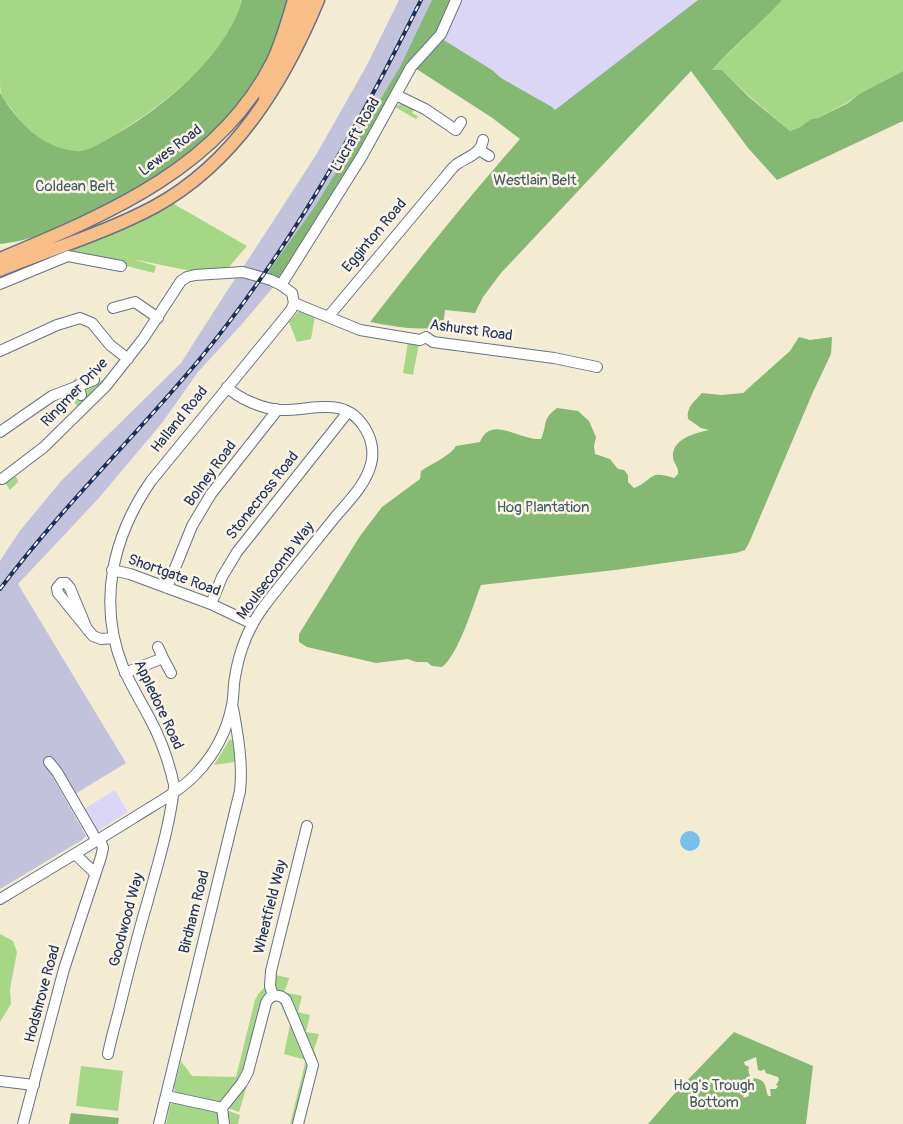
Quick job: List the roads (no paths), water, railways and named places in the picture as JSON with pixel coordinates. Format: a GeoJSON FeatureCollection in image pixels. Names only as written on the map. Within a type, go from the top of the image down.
{"type":"FeatureCollection","features":[{"type":"Feature","properties":{"kind":"highway"},"geometry":{"type":"LineString","coordinates":[[266,98],[271,82],[296,30],[307,0]]}},
{"type":"Feature","properties":{"kind":"main road","name":"Lewes Road"},"geometry":{"type":"LineString","coordinates":[[0,259],[81,224],[136,197],[174,173],[200,153],[232,121],[263,79],[281,42],[294,0]]}},
{"type":"Feature","properties":{"kind":"main road"},"geometry":{"type":"LineString","coordinates":[[0,270],[154,207],[202,174],[243,133],[277,84],[318,0]]}},
{"type":"Feature","properties":{"kind":"street","name":"Lucraft Road"},"geometry":{"type":"LineString","coordinates":[[281,285],[362,156],[411,67],[442,34],[456,0]]}},
{"type":"Feature","properties":{"kind":"street"},"geometry":{"type":"LineString","coordinates":[[396,95],[425,109],[456,130]]}},
{"type":"Feature","properties":{"kind":"street","name":"Egginton Road"},"geometry":{"type":"LineString","coordinates":[[328,316],[448,178],[457,164],[481,145],[489,156]]}},
{"type":"Feature","properties":{"kind":"street"},"geometry":{"type":"LineString","coordinates":[[0,284],[68,256],[106,259],[120,266]]}},
{"type":"Feature","properties":{"kind":"street","name":"Ringmer Drive"},"geometry":{"type":"LineString","coordinates":[[2,479],[44,447],[106,386],[158,318],[181,281],[192,275],[239,272],[271,280],[281,285]]}},
{"type":"Feature","properties":{"kind":"street"},"geometry":{"type":"LineString","coordinates":[[281,285],[292,294],[294,303]]}},
{"type":"Feature","properties":{"kind":"street"},"geometry":{"type":"LineString","coordinates":[[113,308],[135,302],[158,318]]}},
{"type":"Feature","properties":{"kind":"street","name":"Ashurst Road"},"geometry":{"type":"LineString","coordinates":[[294,303],[352,327],[379,334],[420,340],[426,337],[433,342],[554,358],[597,367]]}},
{"type":"Feature","properties":{"kind":"street","name":"Halland Road"},"geometry":{"type":"LineString","coordinates":[[112,570],[123,531],[142,493],[291,310],[294,303]]}},
{"type":"Feature","properties":{"kind":"street"},"geometry":{"type":"LineString","coordinates":[[0,351],[57,325],[75,319],[83,319],[92,323],[110,345],[128,359]]}},
{"type":"Feature","properties":{"kind":"street"},"geometry":{"type":"LineString","coordinates":[[0,432],[47,399],[80,390],[94,380]]}},
{"type":"Feature","properties":{"kind":"street"},"geometry":{"type":"LineString","coordinates":[[227,387],[244,397],[276,409],[296,410],[329,406],[348,412]]}},
{"type":"Feature","properties":{"kind":"street","name":"Bolney Road"},"geometry":{"type":"LineString","coordinates":[[167,588],[188,534],[206,503],[275,413],[276,409]]}},
{"type":"Feature","properties":{"kind":"street","name":"Stonecross Road"},"geometry":{"type":"LineString","coordinates":[[211,604],[222,577],[237,552],[348,412]]}},
{"type":"Feature","properties":{"kind":"street","name":"Moulsecoomb Way"},"geometry":{"type":"LineString","coordinates":[[0,899],[99,840],[172,793],[197,773],[214,752],[226,726],[232,705],[238,660],[252,624],[368,474],[373,457],[370,438],[363,424],[348,412]]}},
{"type":"Feature","properties":{"kind":"street","name":"Shortgate Road"},"geometry":{"type":"LineString","coordinates":[[112,570],[130,574],[211,604],[252,624]]}},
{"type":"Feature","properties":{"kind":"street","name":"Appledore Road"},"geometry":{"type":"LineString","coordinates":[[112,570],[110,607],[114,638],[125,673],[163,744],[175,785],[172,793]]}},
{"type":"Feature","properties":{"kind":"street"},"geometry":{"type":"LineString","coordinates":[[87,629],[91,635],[98,639],[114,638]]}},
{"type":"Feature","properties":{"kind":"street"},"geometry":{"type":"LineString","coordinates":[[158,647],[171,674]]}},
{"type":"Feature","properties":{"kind":"street"},"geometry":{"type":"LineString","coordinates":[[125,673],[163,658]]}},
{"type":"Feature","properties":{"kind":"street","name":"Birdham Road"},"geometry":{"type":"LineString","coordinates":[[159,1124],[240,791],[240,750],[232,705]]}},
{"type":"Feature","properties":{"kind":"street"},"geometry":{"type":"LineString","coordinates":[[49,762],[99,840]]}},
{"type":"Feature","properties":{"kind":"street","name":"Goodwood Way"},"geometry":{"type":"LineString","coordinates":[[108,1054],[133,952],[166,836],[173,800],[172,793]]}},
{"type":"Feature","properties":{"kind":"street","name":"Wheatfield Way"},"geometry":{"type":"LineString","coordinates":[[273,996],[270,986],[271,971],[307,826]]}},
{"type":"Feature","properties":{"kind":"street","name":"Hodshrove Road"},"geometry":{"type":"LineString","coordinates":[[23,1124],[64,969],[103,848],[99,840]]}},
{"type":"Feature","properties":{"kind":"street"},"geometry":{"type":"LineString","coordinates":[[75,854],[95,873]]}},
{"type":"Feature","properties":{"kind":"street"},"geometry":{"type":"LineString","coordinates":[[224,1124],[222,1108],[242,1083],[248,1072],[266,1003],[273,996],[281,996],[286,1000],[312,1065],[298,1124]]}},
{"type":"Feature","properties":{"kind":"street"},"geometry":{"type":"LineString","coordinates":[[0,1081],[34,1085]]}},
{"type":"Feature","properties":{"kind":"street"},"geometry":{"type":"LineString","coordinates":[[167,1096],[222,1108]]}},
{"type":"Feature","properties":{"kind":"water"},"geometry":{"type":"Polygon","coordinates":[[[690,831],[697,834],[700,841],[697,848],[690,851],[683,848],[680,841],[683,834],[690,831]]]}},
{"type":"Feature","properties":{"kind":"railway"},"geometry":{"type":"LineString","coordinates":[[0,589],[48,530],[199,360],[263,276],[347,141],[421,0]]}},
{"type":"Feature","properties":{"kind":"park label","name":"Westlain Belt"},"geometry":{"type":"Point","coordinates":[535,181]}},
{"type":"Feature","properties":{"kind":"park label","name":"Coldean Belt"},"geometry":{"type":"Point","coordinates":[75,187]}},
{"type":"Feature","properties":{"kind":"park label","name":"Hog Plantation"},"geometry":{"type":"Point","coordinates":[543,508]}},
{"type":"Feature","properties":{"kind":"park label","name":"Hog's Trough Bottom"},"geometry":{"type":"Point","coordinates":[714,1094]}}]}
